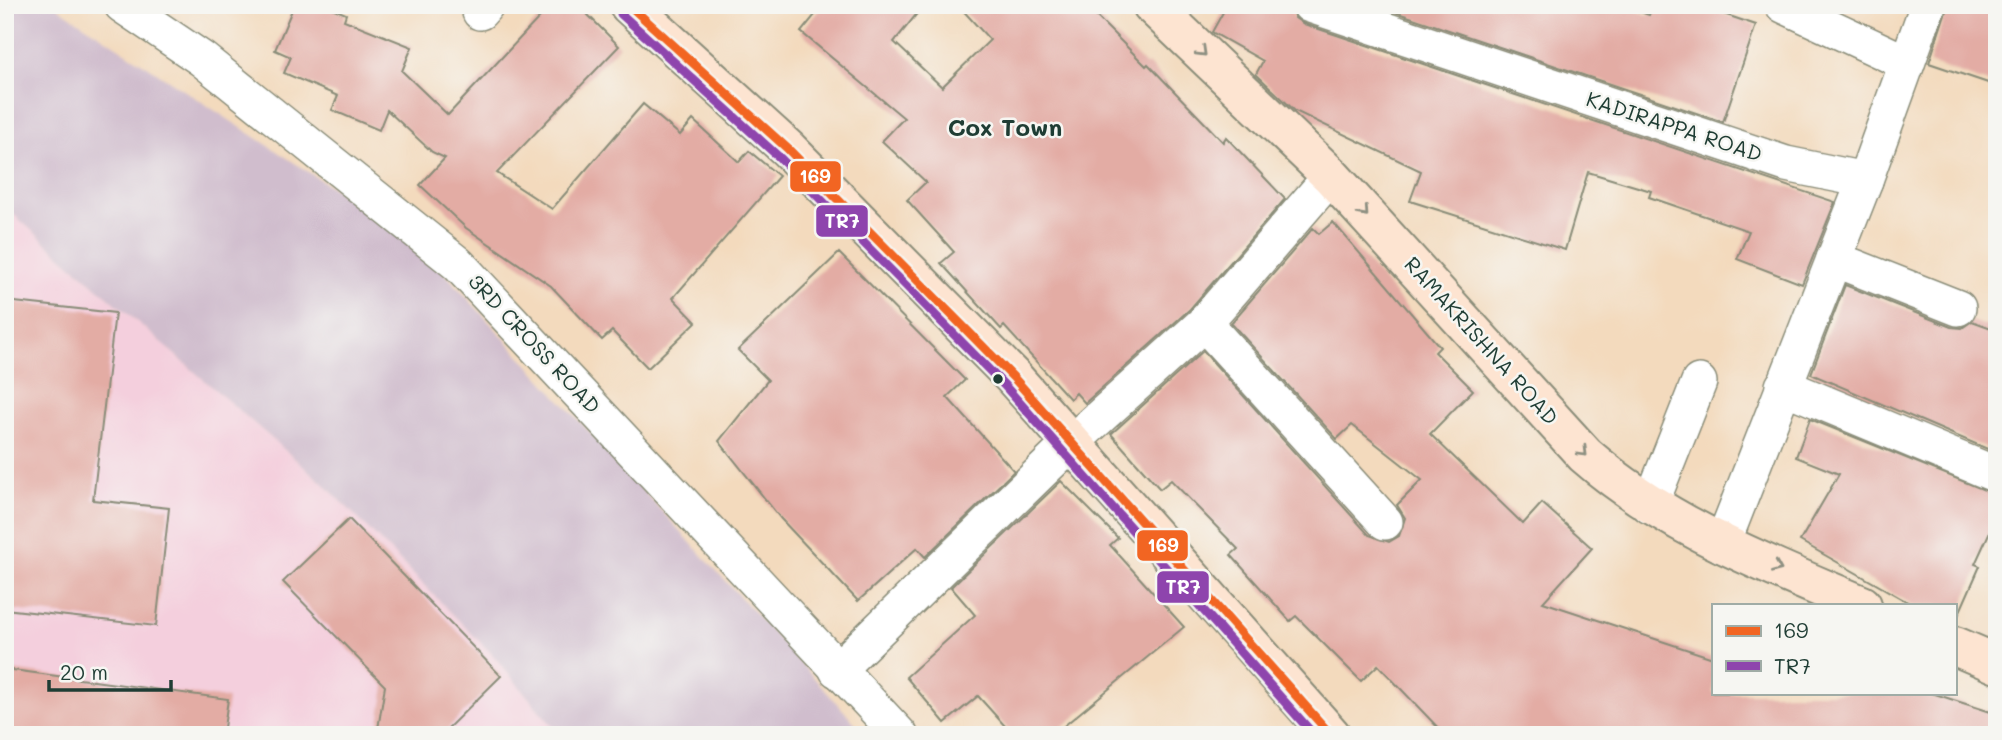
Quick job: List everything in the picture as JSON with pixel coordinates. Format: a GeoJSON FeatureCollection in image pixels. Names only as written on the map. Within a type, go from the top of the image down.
{"type":"FeatureCollection","features":[{"type":"Feature","properties":{"kind":"street","name":"3RD CROSS ROAD"},"geometry":{"type":"LineString","coordinates":[[122,5],[201,60],[458,264],[900,735]]}},
{"type":"Feature","properties":{"kind":"street"},"geometry":{"type":"LineString","coordinates":[[629,5],[788,149],[899,259],[1072,442],[1331,735]]}},
{"type":"Feature","properties":{"kind":"street","name":"RAMAKRISHNA ROAD"},"geometry":{"type":"LineString","coordinates":[[1152,5],[1331,176],[1585,455],[1620,485],[1650,506],[1722,545],[1860,604]]}},
{"type":"Feature","properties":{"kind":"street","name":"KADIRAPPA ROAD"},"geometry":{"type":"LineString","coordinates":[[1310,5],[1786,164],[1865,180]]}},
{"type":"Feature","properties":{"kind":"street"},"geometry":{"type":"LineString","coordinates":[[1783,5],[1908,63]]}},
{"type":"Feature","properties":{"kind":"street"},"geometry":{"type":"LineString","coordinates":[[1722,545],[1865,180],[1928,5]]}},
{"type":"Feature","properties":{"kind":"street"},"geometry":{"type":"LineString","coordinates":[[837,670],[1072,442],[1204,323],[1331,176]]}},
{"type":"Feature","properties":{"kind":"street"},"geometry":{"type":"LineString","coordinates":[[1834,259],[1958,309]]}},
{"type":"Feature","properties":{"kind":"street"},"geometry":{"type":"LineString","coordinates":[[1204,323],[1385,522]]}},
{"type":"Feature","properties":{"kind":"street"},"geometry":{"type":"LineString","coordinates":[[1650,506],[1699,382]]}},
{"type":"Feature","properties":{"kind":"street"},"geometry":{"type":"LineString","coordinates":[[1783,386],[1997,475]]}},
{"type":"Feature","properties":{"kind":"street"},"geometry":{"type":"LineString","coordinates":[[1956,646],[1997,664]]}},
{"type":"Feature","properties":{"kind":"shaded area"},"geometry":{"type":"Polygon","coordinates":[[[5,5],[54,5],[418,244],[866,735],[560,735],[493,655],[324,484],[5,207],[5,5]]]}},
{"type":"Feature","properties":{"kind":"shaded area"},"geometry":{"type":"Polygon","coordinates":[[[5,207],[324,484],[493,655],[560,735],[5,735],[5,207]]]}},
{"type":"Feature","properties":{"kind":"building"},"geometry":{"type":"Polygon","coordinates":[[[294,5],[325,5],[346,14],[344,20],[412,47],[402,71],[448,115],[551,5],[578,5],[619,46],[497,173],[552,209],[643,104],[680,135],[693,120],[739,162],[749,151],[779,176],[673,298],[696,322],[648,368],[612,331],[602,340],[551,286],[466,228],[420,185],[445,158],[432,152],[387,110],[379,130],[332,110],[338,96],[284,73],[291,57],[275,50],[294,5]]]}},
{"type":"Feature","properties":{"kind":"building"},"geometry":{"type":"Polygon","coordinates":[[[823,5],[924,5],[894,42],[942,87],[990,40],[958,5],[1085,5],[1146,66],[1148,64],[1223,142],[1226,137],[1285,199],[1190,309],[1085,403],[1076,393],[1070,399],[1004,326],[1001,329],[941,263],[954,252],[907,200],[926,182],[882,141],[904,118],[801,32],[823,5]]]}},
{"type":"Feature","properties":{"kind":"building"},"geometry":{"type":"Polygon","coordinates":[[[1227,5],[1290,5],[1295,18],[1304,24],[1835,202],[1802,284],[1737,259],[1749,231],[1649,197],[1651,191],[1588,172],[1565,250],[1410,201],[1421,171],[1295,111],[1256,74],[1263,61],[1212,32],[1227,5]]]}},
{"type":"Feature","properties":{"kind":"building"},"geometry":{"type":"Polygon","coordinates":[[[1374,5],[1620,5],[1649,15],[1653,5],[1697,5],[1756,25],[1723,122],[1374,5]]]}},
{"type":"Feature","properties":{"kind":"building"},"geometry":{"type":"Polygon","coordinates":[[[1948,5],[1997,5],[1997,86],[1929,63],[1948,5]]]}},
{"type":"Feature","properties":{"kind":"building"},"geometry":{"type":"Polygon","coordinates":[[[1333,222],[1440,347],[1435,352],[1473,390],[1430,434],[1523,524],[1542,503],[1592,548],[1543,602],[1712,658],[1712,694],[1935,694],[1997,714],[1997,735],[1445,735],[1378,665],[1361,681],[1296,616],[1290,621],[1231,555],[1238,549],[1171,480],[1160,489],[1111,434],[1203,351],[1369,535],[1389,542],[1399,536],[1405,518],[1397,505],[1422,480],[1352,425],[1337,439],[1231,323],[1313,228],[1319,234],[1333,222]]]}},
{"type":"Feature","properties":{"kind":"building"},"geometry":{"type":"Polygon","coordinates":[[[839,253],[965,380],[947,397],[1014,471],[925,557],[917,548],[858,601],[781,519],[719,441],[768,380],[738,350],[839,253]]]}},
{"type":"Feature","properties":{"kind":"building"},"geometry":{"type":"Polygon","coordinates":[[[1845,285],[1951,327],[1962,328],[1972,321],[1997,330],[1997,453],[1811,374],[1845,285]]]}},
{"type":"Feature","properties":{"kind":"building"},"geometry":{"type":"Polygon","coordinates":[[[5,301],[115,313],[93,500],[169,508],[156,626],[5,609],[5,301]]]}},
{"type":"Feature","properties":{"kind":"building"},"geometry":{"type":"Polygon","coordinates":[[[1810,419],[1997,495],[1997,516],[1975,564],[1980,566],[1958,616],[1956,604],[1911,604],[1800,541],[1839,474],[1796,457],[1810,419]]]}},
{"type":"Feature","properties":{"kind":"building"},"geometry":{"type":"Polygon","coordinates":[[[1061,481],[1118,538],[1110,545],[1184,627],[1053,735],[1013,735],[978,696],[945,723],[906,677],[975,615],[951,587],[1061,481]]]}},
{"type":"Feature","properties":{"kind":"building"},"geometry":{"type":"Polygon","coordinates":[[[349,519],[501,676],[441,735],[377,735],[385,686],[283,582],[349,519]]]}},
{"type":"Feature","properties":{"kind":"building"},"geometry":{"type":"Polygon","coordinates":[[[5,669],[228,699],[223,735],[5,735],[5,669]]]}},
{"type":"Feature","properties":{"kind":"transit line","name":"169"},"geometry":{"type":"LineString","coordinates":[[629,5],[788,149],[1013,377],[1331,735]]}},
{"type":"Feature","properties":{"kind":"transit line","name":"TR7"},"geometry":{"type":"LineString","coordinates":[[621,14],[780,158],[1004,385],[1314,735]]}},
{"type":"Feature","properties":{"kind":"district","name":"Cox Town"},"geometry":{"type":"Point","coordinates":[1005,128]}}]}
